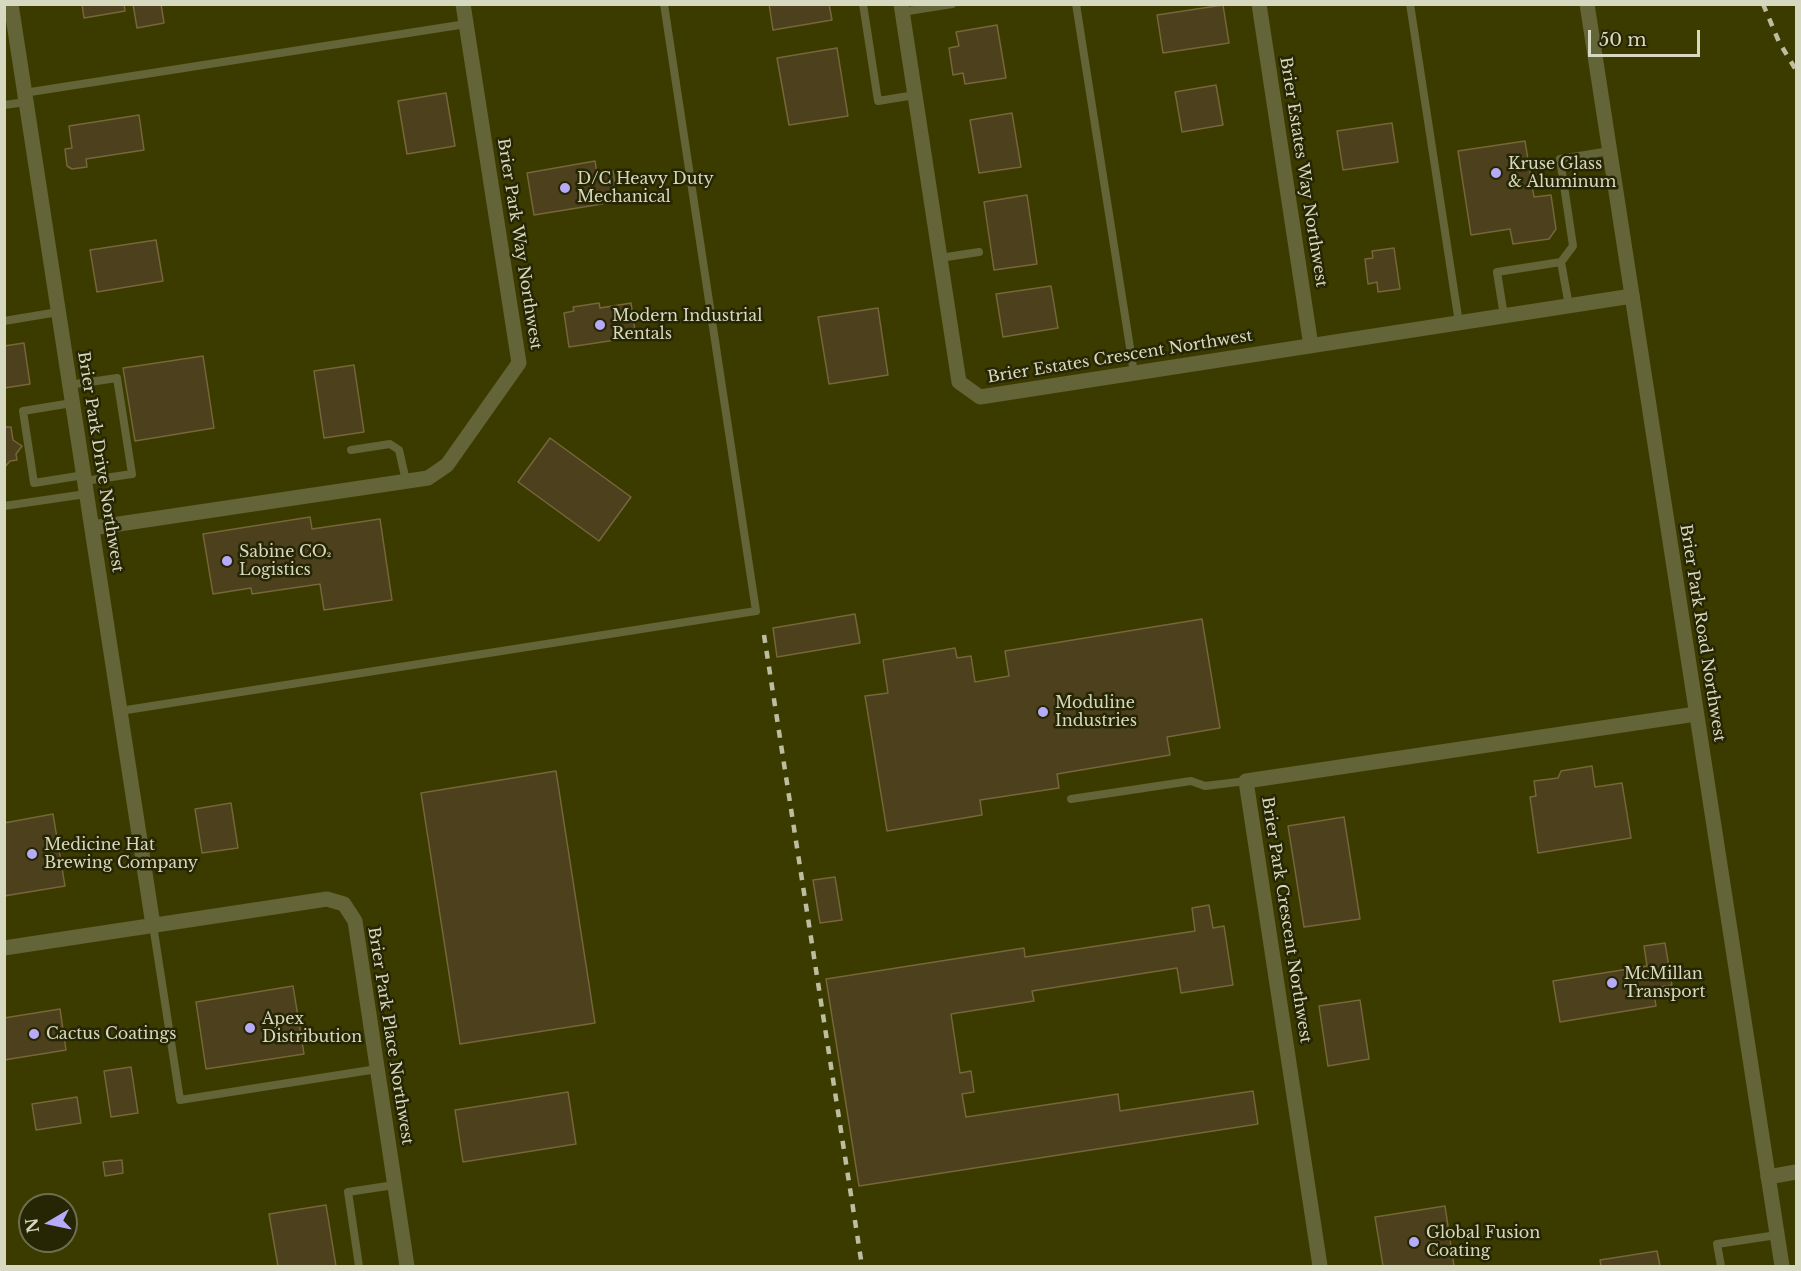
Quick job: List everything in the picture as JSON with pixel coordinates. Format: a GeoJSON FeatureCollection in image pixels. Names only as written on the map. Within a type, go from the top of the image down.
{"type":"FeatureCollection","features":[{"type":"Feature","properties":{"kind":"street","name":"Brier Park Drive Northwest"},"geometry":{"type":"LineString","coordinates":[[11,4],[153,926]]}},
{"type":"Feature","properties":{"kind":"street","name":"Brier Park Way Northwest"},"geometry":{"type":"LineString","coordinates":[[92,528],[428,478],[447,465],[519,363],[463,4]]}},
{"type":"Feature","properties":{"kind":"street","name":"Brier Estates Way Northwest"},"geometry":{"type":"LineString","coordinates":[[1259,4],[1311,346]]}},
{"type":"Feature","properties":{"kind":"street","name":"Brier Park Road Northwest"},"geometry":{"type":"LineString","coordinates":[[1587,4],[1782,1266]]}},
{"type":"Feature","properties":{"kind":"street","name":"Brier Estates Crescent Northwest"},"geometry":{"type":"LineString","coordinates":[[902,8],[959,382],[980,397],[1632,296]]}},
{"type":"Feature","properties":{"kind":"street","name":"Brier Park Crescent Northwest"},"geometry":{"type":"LineString","coordinates":[[1320,1266],[1246,781],[1696,714]]}},
{"type":"Feature","properties":{"kind":"street","name":"Brier Park Place Northwest"},"geometry":{"type":"LineString","coordinates":[[4,948],[327,899],[344,904],[355,921],[407,1266]]}},
{"type":"Feature","properties":{"kind":"street"},"geometry":{"type":"LineString","coordinates":[[1768,1177],[1797,1172]]}},
{"type":"Feature","properties":{"kind":"lane"},"geometry":{"type":"LineString","coordinates":[[120,711],[756,611],[664,4]]}},
{"type":"Feature","properties":{"kind":"lane"},"geometry":{"type":"LineString","coordinates":[[863,4],[878,101],[915,95]]}},
{"type":"Feature","properties":{"kind":"lane"},"geometry":{"type":"LineString","coordinates":[[902,8],[952,4]]}},
{"type":"Feature","properties":{"kind":"lane"},"geometry":{"type":"LineString","coordinates":[[1076,4],[1134,373]]}},
{"type":"Feature","properties":{"kind":"lane"},"geometry":{"type":"LineString","coordinates":[[1410,4],[1458,323]]}},
{"type":"Feature","properties":{"kind":"lane"},"geometry":{"type":"LineString","coordinates":[[4,105],[25,98],[466,24]]}},
{"type":"Feature","properties":{"kind":"lane"},"geometry":{"type":"LineString","coordinates":[[1569,306],[1562,262],[1573,246],[1560,159],[1610,151]]}},
{"type":"Feature","properties":{"kind":"lane"},"geometry":{"type":"LineString","coordinates":[[940,258],[979,252]]}},
{"type":"Feature","properties":{"kind":"lane"},"geometry":{"type":"LineString","coordinates":[[1504,316],[1497,272],[1562,262]]}},
{"type":"Feature","properties":{"kind":"lane"},"geometry":{"type":"LineString","coordinates":[[4,321],[58,312]]}},
{"type":"Feature","properties":{"kind":"lane"},"geometry":{"type":"LineString","coordinates":[[4,506],[132,474],[117,378],[69,385]]}},
{"type":"Feature","properties":{"kind":"lane"},"geometry":{"type":"LineString","coordinates":[[72,403],[23,411],[34,483],[85,484]]}},
{"type":"Feature","properties":{"kind":"lane"},"geometry":{"type":"LineString","coordinates":[[351,450],[390,444],[399,450],[406,481]]}},
{"type":"Feature","properties":{"kind":"lane"},"geometry":{"type":"LineString","coordinates":[[1071,799],[1191,781],[1205,786],[1246,781]]}},
{"type":"Feature","properties":{"kind":"lane"},"geometry":{"type":"LineString","coordinates":[[153,926],[180,1100],[377,1069]]}},
{"type":"Feature","properties":{"kind":"lane"},"geometry":{"type":"LineString","coordinates":[[359,1266],[348,1192],[394,1185]]}},
{"type":"Feature","properties":{"kind":"lane"},"geometry":{"type":"LineString","coordinates":[[1721,1266],[1717,1244],[1777,1235]]}},
{"type":"Feature","properties":{"kind":"shaded area"},"geometry":{"type":"Polygon","coordinates":[[[5,5],[1796,5],[1796,1266],[5,1266],[5,5]]]}},
{"type":"Feature","properties":{"kind":"building"},"geometry":{"type":"Polygon","coordinates":[[[82,4],[124,4],[125,11],[84,18],[82,4]]]}},
{"type":"Feature","properties":{"kind":"building"},"geometry":{"type":"Polygon","coordinates":[[[133,4],[161,4],[164,23],[137,28],[133,4]]]}},
{"type":"Feature","properties":{"kind":"building"},"geometry":{"type":"Polygon","coordinates":[[[769,4],[829,4],[832,20],[773,30],[769,4]]]}},
{"type":"Feature","properties":{"kind":"building"},"geometry":{"type":"Polygon","coordinates":[[[1223,5],[1229,43],[1163,53],[1157,15],[1223,5]]]}},
{"type":"Feature","properties":{"kind":"building"},"geometry":{"type":"Polygon","coordinates":[[[997,25],[1006,78],[965,84],[963,73],[953,75],[949,48],[959,46],[956,32],[997,25]]]}},
{"type":"Feature","properties":{"kind":"building"},"geometry":{"type":"Polygon","coordinates":[[[837,48],[848,116],[789,125],[777,58],[837,48]]]}},
{"type":"Feature","properties":{"kind":"building"},"geometry":{"type":"Polygon","coordinates":[[[1216,85],[1223,125],[1182,132],[1175,92],[1216,85]]]}},
{"type":"Feature","properties":{"kind":"building"},"geometry":{"type":"Polygon","coordinates":[[[446,93],[455,146],[407,154],[398,101],[446,93]]]}},
{"type":"Feature","properties":{"kind":"building"},"geometry":{"type":"Polygon","coordinates":[[[1012,113],[1021,167],[979,173],[970,120],[1012,113]]]}},
{"type":"Feature","properties":{"kind":"building"},"geometry":{"type":"Polygon","coordinates":[[[139,115],[144,150],[86,159],[87,167],[72,169],[67,166],[65,149],[72,148],[69,126],[139,115]]]}},
{"type":"Feature","properties":{"kind":"building"},"geometry":{"type":"Polygon","coordinates":[[[1392,123],[1398,162],[1343,170],[1337,131],[1392,123]]]}},
{"type":"Feature","properties":{"kind":"building","name":"Kruse Glass & Aluminum"},"geometry":{"type":"Polygon","coordinates":[[[1525,141],[1534,197],[1551,195],[1556,229],[1549,239],[1513,244],[1510,229],[1471,235],[1458,151],[1525,141]]]}},
{"type":"Feature","properties":{"kind":"building","name":"D/C Heavy Duty Mechanical"},"geometry":{"type":"Polygon","coordinates":[[[595,161],[597,173],[613,171],[617,199],[602,201],[602,204],[534,215],[527,173],[595,161]]]}},
{"type":"Feature","properties":{"kind":"building"},"geometry":{"type":"Polygon","coordinates":[[[1027,195],[1037,264],[994,270],[984,202],[1027,195]]]}},
{"type":"Feature","properties":{"kind":"building"},"geometry":{"type":"Polygon","coordinates":[[[156,240],[163,281],[97,292],[90,250],[156,240]]]}},
{"type":"Feature","properties":{"kind":"building"},"geometry":{"type":"Polygon","coordinates":[[[1394,248],[1400,289],[1378,292],[1377,282],[1368,284],[1365,259],[1373,258],[1372,251],[1394,248]]]}},
{"type":"Feature","properties":{"kind":"building"},"geometry":{"type":"Polygon","coordinates":[[[1051,286],[1058,328],[1003,337],[996,294],[1051,286]]]}},
{"type":"Feature","properties":{"kind":"building","name":"Modern Industrial Rentals"},"geometry":{"type":"Polygon","coordinates":[[[599,303],[600,308],[631,303],[636,337],[569,347],[564,313],[574,311],[573,307],[599,303]]]}},
{"type":"Feature","properties":{"kind":"building"},"geometry":{"type":"Polygon","coordinates":[[[878,308],[888,375],[829,384],[818,317],[878,308]]]}},
{"type":"Feature","properties":{"kind":"building"},"geometry":{"type":"Polygon","coordinates":[[[24,343],[30,384],[4,388],[4,346],[24,343]]]}},
{"type":"Feature","properties":{"kind":"building"},"geometry":{"type":"Polygon","coordinates":[[[203,356],[214,428],[135,441],[123,368],[203,356]]]}},
{"type":"Feature","properties":{"kind":"building"},"geometry":{"type":"Polygon","coordinates":[[[354,365],[364,432],[324,438],[314,371],[354,365]]]}},
{"type":"Feature","properties":{"kind":"building"},"geometry":{"type":"Polygon","coordinates":[[[4,427],[11,427],[13,440],[22,446],[16,454],[17,460],[10,461],[4,468],[4,427]]]}},
{"type":"Feature","properties":{"kind":"building"},"geometry":{"type":"Polygon","coordinates":[[[550,438],[631,497],[599,541],[518,482],[550,438]]]}},
{"type":"Feature","properties":{"kind":"building"},"geometry":{"type":"Polygon","coordinates":[[[310,517],[312,529],[380,519],[392,600],[324,610],[320,584],[252,594],[251,588],[213,594],[203,534],[310,517]]]}},
{"type":"Feature","properties":{"kind":"building"},"geometry":{"type":"Polygon","coordinates":[[[855,614],[860,643],[777,657],[773,628],[855,614]]]}},
{"type":"Feature","properties":{"kind":"building","name":"Moduline Industries"},"geometry":{"type":"Polygon","coordinates":[[[1202,619],[1220,728],[1167,737],[1170,755],[1057,774],[1059,788],[980,800],[982,815],[887,831],[865,696],[888,693],[883,660],[955,648],[957,658],[971,656],[975,682],[1009,676],[1005,651],[1202,619]]]}},
{"type":"Feature","properties":{"kind":"building"},"geometry":{"type":"Polygon","coordinates":[[[1592,766],[1595,787],[1622,783],[1631,838],[1538,853],[1530,797],[1536,796],[1534,781],[1558,778],[1561,771],[1592,766]]]}},
{"type":"Feature","properties":{"kind":"building"},"geometry":{"type":"Polygon","coordinates":[[[556,771],[595,1023],[460,1044],[421,793],[556,771]]]}},
{"type":"Feature","properties":{"kind":"building"},"geometry":{"type":"Polygon","coordinates":[[[231,803],[238,848],[202,853],[195,809],[231,803]]]}},
{"type":"Feature","properties":{"kind":"building","name":"Medicine Hat Brewing Company"},"geometry":{"type":"Polygon","coordinates":[[[53,814],[65,886],[4,896],[4,823],[53,814]]]}},
{"type":"Feature","properties":{"kind":"building"},"geometry":{"type":"Polygon","coordinates":[[[1344,817],[1360,919],[1304,927],[1288,826],[1344,817]]]}},
{"type":"Feature","properties":{"kind":"building"},"geometry":{"type":"Polygon","coordinates":[[[835,877],[842,920],[820,923],[813,880],[835,877]]]}},
{"type":"Feature","properties":{"kind":"building"},"geometry":{"type":"Polygon","coordinates":[[[1209,905],[1213,928],[1224,926],[1233,985],[1181,993],[1177,968],[1032,991],[1034,1001],[951,1014],[960,1073],[971,1071],[974,1092],[962,1094],[966,1117],[1118,1094],[1120,1111],[1253,1091],[1258,1124],[859,1186],[826,979],[1024,948],[1025,957],[1195,931],[1192,908],[1209,905]]]}},
{"type":"Feature","properties":{"kind":"building","name":"McMillan Transport"},"geometry":{"type":"Polygon","coordinates":[[[1665,943],[1672,985],[1653,988],[1656,1006],[1560,1022],[1553,981],[1647,966],[1644,946],[1665,943]]]}},
{"type":"Feature","properties":{"kind":"building","name":"Apex Distribution"},"geometry":{"type":"Polygon","coordinates":[[[293,986],[304,1054],[206,1069],[196,1002],[293,986]]]}},
{"type":"Feature","properties":{"kind":"building"},"geometry":{"type":"Polygon","coordinates":[[[1360,1000],[1369,1059],[1328,1066],[1319,1006],[1360,1000]]]}},
{"type":"Feature","properties":{"kind":"building","name":"Cactus Coatings"},"geometry":{"type":"Polygon","coordinates":[[[60,1009],[66,1050],[4,1060],[4,1018],[60,1009]]]}},
{"type":"Feature","properties":{"kind":"building"},"geometry":{"type":"Polygon","coordinates":[[[131,1067],[138,1113],[111,1117],[104,1071],[131,1067]]]}},
{"type":"Feature","properties":{"kind":"building"},"geometry":{"type":"Polygon","coordinates":[[[568,1092],[576,1144],[463,1162],[455,1110],[568,1092]]]}},
{"type":"Feature","properties":{"kind":"building"},"geometry":{"type":"Polygon","coordinates":[[[77,1097],[81,1123],[36,1130],[32,1104],[77,1097]]]}},
{"type":"Feature","properties":{"kind":"building"},"geometry":{"type":"Polygon","coordinates":[[[122,1160],[123,1173],[105,1176],[103,1162],[122,1160]]]}},
{"type":"Feature","properties":{"kind":"building"},"geometry":{"type":"Polygon","coordinates":[[[326,1205],[336,1266],[278,1266],[269,1214],[326,1205]]]}},
{"type":"Feature","properties":{"kind":"building","name":"Global Fusion Coating"},"geometry":{"type":"Polygon","coordinates":[[[1445,1206],[1454,1266],[1383,1266],[1375,1217],[1445,1206]]]}},
{"type":"Feature","properties":{"kind":"building"},"geometry":{"type":"Polygon","coordinates":[[[1657,1251],[1660,1266],[1601,1266],[1600,1260],[1657,1251]]]}},
{"type":"Feature","properties":{"kind":"railway"},"geometry":{"type":"LineString","coordinates":[[1763,4],[1779,42],[1796,70]]}},
{"type":"Feature","properties":{"kind":"railway"},"geometry":{"type":"LineString","coordinates":[[764,635],[862,1266]]}},
{"type":"Feature","properties":{"kind":"place","name":"Kruse Glass & Aluminum"},"geometry":{"type":"Point","coordinates":[1496,173]}},
{"type":"Feature","properties":{"kind":"place","name":"D/C Heavy Duty Mechanical"},"geometry":{"type":"Point","coordinates":[565,188]}},
{"type":"Feature","properties":{"kind":"place","name":"Modern Industrial Rentals"},"geometry":{"type":"Point","coordinates":[600,325]}},
{"type":"Feature","properties":{"kind":"place","name":"Sabine CO₂ Logistics"},"geometry":{"type":"Point","coordinates":[227,561]}},
{"type":"Feature","properties":{"kind":"place","name":"Moduline Industries"},"geometry":{"type":"Point","coordinates":[1043,712]}},
{"type":"Feature","properties":{"kind":"place","name":"Medicine Hat Brewing Company"},"geometry":{"type":"Point","coordinates":[32,854]}},
{"type":"Feature","properties":{"kind":"place","name":"McMillan Transport"},"geometry":{"type":"Point","coordinates":[1612,983]}},
{"type":"Feature","properties":{"kind":"place","name":"Apex Distribution"},"geometry":{"type":"Point","coordinates":[250,1028]}},
{"type":"Feature","properties":{"kind":"place","name":"Cactus Coatings"},"geometry":{"type":"Point","coordinates":[34,1034]}},
{"type":"Feature","properties":{"kind":"place","name":"Global Fusion Coating"},"geometry":{"type":"Point","coordinates":[1414,1242]}}]}
